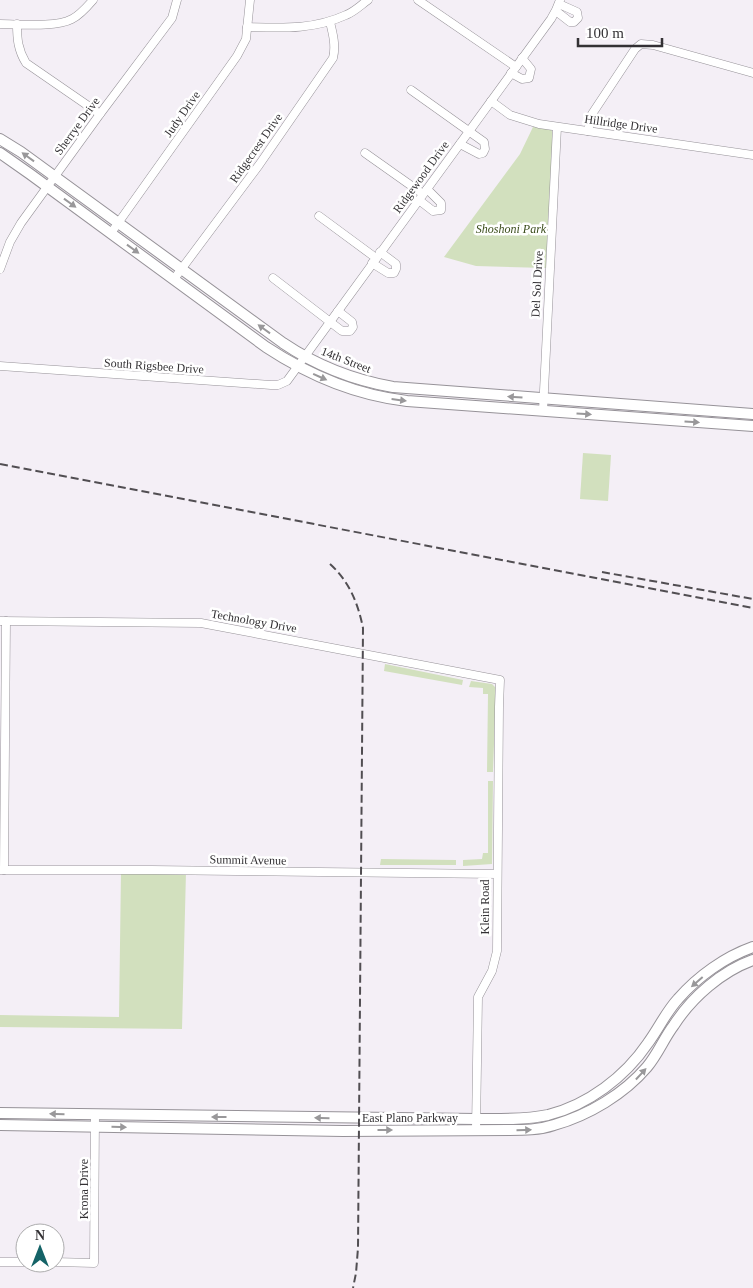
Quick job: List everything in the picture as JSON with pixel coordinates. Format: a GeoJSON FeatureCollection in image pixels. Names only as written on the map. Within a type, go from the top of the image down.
{"type":"FeatureCollection","features":[{"type":"Feature","properties":{"kind":"main road","name":"14th Street"},"geometry":{"type":"LineString","coordinates":[[0,139],[55,176],[283,343],[331,370],[365,381],[393,387],[753,414]]}},
{"type":"Feature","properties":{"kind":"main road","name":"14th Street"},"geometry":{"type":"LineString","coordinates":[[0,153],[48,186],[261,343],[298,366],[331,382],[396,400],[753,426]]}},
{"type":"Feature","properties":{"kind":"main road"},"geometry":{"type":"LineString","coordinates":[[362,392],[365,381]]}},
{"type":"Feature","properties":{"kind":"main road"},"geometry":{"type":"LineString","coordinates":[[459,405],[460,392]]}},
{"type":"Feature","properties":{"kind":"main road"},"geometry":{"type":"LineString","coordinates":[[658,420],[659,407]]}},
{"type":"Feature","properties":{"kind":"main road","name":"East Plano Parkway"},"geometry":{"type":"LineString","coordinates":[[1,1113],[476,1119],[524,1118],[548,1115],[583,1101],[605,1088],[633,1062],[678,998],[715,967],[738,953],[753,948]]}},
{"type":"Feature","properties":{"kind":"main road","name":"East Plano Parkway"},"geometry":{"type":"LineString","coordinates":[[1,1125],[340,1130],[533,1129],[553,1126],[602,1104],[634,1082],[648,1066],[674,1025],[689,1006],[721,976],[753,960]]}},
{"type":"Feature","properties":{"kind":"main road"},"geometry":{"type":"LineString","coordinates":[[715,967],[721,976]]}},
{"type":"Feature","properties":{"kind":"main road"},"geometry":{"type":"LineString","coordinates":[[596,1093],[602,1104]]}},
{"type":"Feature","properties":{"kind":"main road"},"geometry":{"type":"LineString","coordinates":[[1,1113],[1,1125]]}},
{"type":"Feature","properties":{"kind":"main road"},"geometry":{"type":"LineString","coordinates":[[166,1116],[166,1128]]}},
{"type":"Feature","properties":{"kind":"main road"},"geometry":{"type":"LineString","coordinates":[[268,1117],[268,1129]]}},
{"type":"Feature","properties":{"kind":"main road"},"geometry":{"type":"LineString","coordinates":[[340,1118],[340,1130]]}},
{"type":"Feature","properties":{"kind":"street"},"geometry":{"type":"LineString","coordinates":[[0,24],[64,22],[78,14],[93,0]]}},
{"type":"Feature","properties":{"kind":"street","name":"Sherrye Drive"},"geometry":{"type":"LineString","coordinates":[[0,269],[14,233],[172,18],[177,0]]}},
{"type":"Feature","properties":{"kind":"street","name":"Judy Drive"},"geometry":{"type":"LineString","coordinates":[[111,233],[237,56],[246,39],[250,0]]}},
{"type":"Feature","properties":{"kind":"street"},"geometry":{"type":"LineString","coordinates":[[247,27],[296,29],[312,27],[348,14],[368,0]]}},
{"type":"Feature","properties":{"kind":"street"},"geometry":{"type":"LineString","coordinates":[[418,0],[514,70],[522,78],[529,78],[531,70],[522,58]]}},
{"type":"Feature","properties":{"kind":"street","name":"Ridgewood Drive"},"geometry":{"type":"LineString","coordinates":[[298,366],[514,70],[558,5]]}},
{"type":"Feature","properties":{"kind":"street","name":"Ridgecrest Drive"},"geometry":{"type":"LineString","coordinates":[[174,279],[259,165],[333,58],[335,52],[334,39],[330,22]]}},
{"type":"Feature","properties":{"kind":"street"},"geometry":{"type":"LineString","coordinates":[[16,24],[19,52],[26,63],[100,114]]}},
{"type":"Feature","properties":{"kind":"street"},"geometry":{"type":"LineString","coordinates":[[588,131],[592,114],[635,48],[641,44],[653,45],[753,73]]}},
{"type":"Feature","properties":{"kind":"street"},"geometry":{"type":"LineString","coordinates":[[412,90],[484,142],[484,151],[478,154],[460,144]]}},
{"type":"Feature","properties":{"kind":"street","name":"Hillridge Drive"},"geometry":{"type":"LineString","coordinates":[[491,101],[517,118],[557,127],[753,155]]}},
{"type":"Feature","properties":{"kind":"street","name":"Del Sol Drive"},"geometry":{"type":"LineString","coordinates":[[543,411],[557,127]]}},
{"type":"Feature","properties":{"kind":"street"},"geometry":{"type":"LineString","coordinates":[[365,153],[423,194]]}},
{"type":"Feature","properties":{"kind":"street"},"geometry":{"type":"LineString","coordinates":[[319,216],[376,258]]}},
{"type":"Feature","properties":{"kind":"street"},"geometry":{"type":"LineString","coordinates":[[273,278],[345,332],[351,330],[352,322],[338,311]]}},
{"type":"Feature","properties":{"kind":"street","name":"South Rigsbee Drive"},"geometry":{"type":"LineString","coordinates":[[0,366],[278,385],[287,381],[298,366]]}},
{"type":"Feature","properties":{"kind":"street"},"geometry":{"type":"LineString","coordinates":[[2,870],[3,621]]}},
{"type":"Feature","properties":{"kind":"street","name":"Technology Drive"},"geometry":{"type":"LineString","coordinates":[[3,621],[201,623],[500,680]]}},
{"type":"Feature","properties":{"kind":"street","name":"Klein Road"},"geometry":{"type":"LineString","coordinates":[[476,1130],[476,1014],[478,997],[492,971],[496,959],[500,680]]}},
{"type":"Feature","properties":{"kind":"street","name":"Summit Avenue"},"geometry":{"type":"LineString","coordinates":[[2,870],[497,874]]}},
{"type":"Feature","properties":{"kind":"street","name":"Krona Drive"},"geometry":{"type":"LineString","coordinates":[[65,1262],[94,1263],[95,1115]]}},
{"type":"Feature","properties":{"kind":"street"},"geometry":{"type":"LineString","coordinates":[[0,1262],[15,1262]]}},
{"type":"Feature","properties":{"kind":"green space","name":"Shoshoni Park"},"geometry":{"type":"Polygon","coordinates":[[[533,127],[551,129],[553,134],[546,268],[476,266],[444,257],[520,154],[533,127]]]}},
{"type":"Feature","properties":{"kind":"green space"},"geometry":{"type":"Polygon","coordinates":[[[583,453],[611,455],[608,501],[580,499],[583,453]]]}},
{"type":"Feature","properties":{"kind":"green space"},"geometry":{"type":"Polygon","coordinates":[[[385,664],[463,680],[462,685],[384,671],[385,664]]]}},
{"type":"Feature","properties":{"kind":"green space"},"geometry":{"type":"Polygon","coordinates":[[[471,681],[492,684],[496,688],[493,772],[487,772],[488,694],[483,694],[483,688],[469,687],[471,681]]]}},
{"type":"Feature","properties":{"kind":"green space"},"geometry":{"type":"Polygon","coordinates":[[[488,781],[493,781],[492,864],[463,866],[463,860],[482,859],[483,853],[488,853],[488,781]]]}},
{"type":"Feature","properties":{"kind":"green space"},"geometry":{"type":"Polygon","coordinates":[[[381,859],[456,860],[456,865],[380,865],[381,859]]]}},
{"type":"Feature","properties":{"kind":"green space"},"geometry":{"type":"Polygon","coordinates":[[[121,871],[186,872],[182,1029],[0,1027],[0,1015],[119,1017],[121,871]]]}},
{"type":"Feature","properties":{"kind":"railway"},"geometry":{"type":"LineString","coordinates":[[0,464],[753,608]]}},
{"type":"Feature","properties":{"kind":"railway"},"geometry":{"type":"LineString","coordinates":[[330,564],[352,593],[363,628],[358,1248],[353,1288]]}},
{"type":"Feature","properties":{"kind":"railway"},"geometry":{"type":"LineString","coordinates":[[602,572],[753,599]]}}]}
